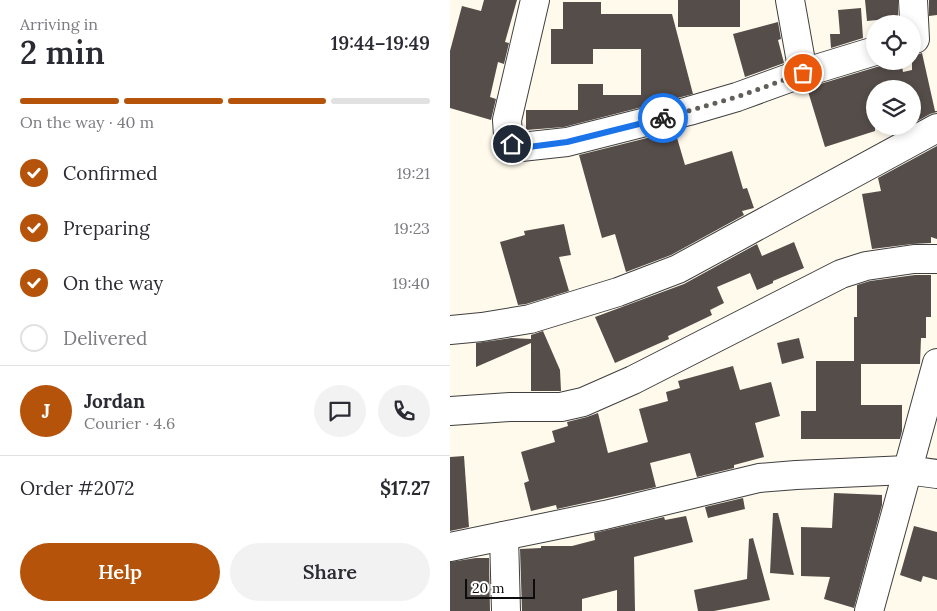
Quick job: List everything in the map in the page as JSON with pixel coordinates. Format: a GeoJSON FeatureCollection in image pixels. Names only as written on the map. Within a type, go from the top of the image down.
{"type":"FeatureCollection","features":[{"type":"Feature","properties":{"kind":"street"},"geometry":{"type":"LineString","coordinates":[[535,0],[508,120],[508,135],[512,144],[521,148],[567,142],[689,111],[866,54]]}},
{"type":"Feature","properties":{"kind":"street"},"geometry":{"type":"LineString","coordinates":[[790,0],[803,73]]}},
{"type":"Feature","properties":{"kind":"street"},"geometry":{"type":"LineString","coordinates":[[913,0],[916,15]]}},
{"type":"Feature","properties":{"kind":"street"},"geometry":{"type":"LineString","coordinates":[[450,330],[530,319],[618,292],[678,269],[937,128]]}},
{"type":"Feature","properties":{"kind":"street"},"geometry":{"type":"LineString","coordinates":[[450,411],[510,407],[561,407],[583,402],[633,380],[841,274],[866,266],[914,259],[937,259]]}},
{"type":"Feature","properties":{"kind":"street"},"geometry":{"type":"LineString","coordinates":[[869,611],[937,363]]}},
{"type":"Feature","properties":{"kind":"street"},"geometry":{"type":"LineString","coordinates":[[450,547],[605,515],[759,478],[907,470],[937,474]]}},
{"type":"Feature","properties":{"kind":"street"},"geometry":{"type":"LineString","coordinates":[[504,536],[506,611]]}},
{"type":"Feature","properties":{"kind":"building"},"geometry":{"type":"Polygon","coordinates":[[[484,0],[517,0],[505,42],[509,43],[504,64],[498,62],[490,97],[496,99],[491,120],[450,108],[450,51],[462,6],[481,11],[484,0]]]}},
{"type":"Feature","properties":{"kind":"building"},"geometry":{"type":"Polygon","coordinates":[[[678,0],[740,0],[740,27],[678,27],[678,0]]]}},
{"type":"Feature","properties":{"kind":"building"},"geometry":{"type":"Polygon","coordinates":[[[865,0],[898,0],[898,15],[866,15],[865,0]]]}},
{"type":"Feature","properties":{"kind":"building"},"geometry":{"type":"Polygon","coordinates":[[[929,0],[937,0],[937,15],[929,16],[929,0]]]}},
{"type":"Feature","properties":{"kind":"building"},"geometry":{"type":"Polygon","coordinates":[[[563,2],[601,2],[601,14],[672,14],[693,94],[564,127],[526,130],[526,110],[578,110],[578,84],[603,84],[603,95],[641,95],[641,49],[593,49],[593,64],[551,64],[551,29],[563,29],[563,2]]]}},
{"type":"Feature","properties":{"kind":"building"},"geometry":{"type":"Polygon","coordinates":[[[861,8],[863,38],[831,48],[830,34],[840,34],[838,10],[861,8]]]}},
{"type":"Feature","properties":{"kind":"building"},"geometry":{"type":"Polygon","coordinates":[[[778,22],[781,39],[778,40],[784,63],[745,77],[733,34],[778,22]]]}},
{"type":"Feature","properties":{"kind":"building"},"geometry":{"type":"Polygon","coordinates":[[[921,53],[935,111],[937,112],[921,119],[921,80],[866,80],[866,134],[825,147],[807,88],[867,70],[903,70],[903,72],[921,70],[921,53]]]}},
{"type":"Feature","properties":{"kind":"building"},"geometry":{"type":"Polygon","coordinates":[[[675,131],[685,165],[732,151],[743,189],[747,188],[754,208],[742,211],[744,215],[671,255],[626,272],[615,234],[602,238],[579,155],[675,131]]]}},
{"type":"Feature","properties":{"kind":"building"},"geometry":{"type":"Polygon","coordinates":[[[937,146],[937,239],[931,237],[931,243],[872,249],[862,194],[881,191],[878,178],[937,146]]]}},
{"type":"Feature","properties":{"kind":"building"},"geometry":{"type":"Polygon","coordinates":[[[564,224],[571,255],[559,257],[569,291],[518,305],[500,242],[525,235],[524,231],[564,224]]]}},
{"type":"Feature","properties":{"kind":"building"},"geometry":{"type":"Polygon","coordinates":[[[794,242],[804,268],[757,290],[750,273],[717,287],[724,303],[710,310],[712,315],[668,336],[669,339],[615,363],[595,317],[684,284],[757,244],[762,256],[794,242]]]}},
{"type":"Feature","properties":{"kind":"building"},"geometry":{"type":"Polygon","coordinates":[[[915,275],[931,275],[931,317],[926,317],[926,338],[921,338],[920,364],[861,364],[861,405],[902,405],[902,431],[900,439],[801,439],[801,411],[816,411],[816,361],[854,361],[854,317],[857,317],[857,285],[870,281],[915,275]]]}},
{"type":"Feature","properties":{"kind":"building"},"geometry":{"type":"Polygon","coordinates":[[[543,331],[560,370],[561,391],[531,391],[531,343],[476,367],[476,343],[511,338],[531,339],[531,335],[543,331]]]}},
{"type":"Feature","properties":{"kind":"building"},"geometry":{"type":"Polygon","coordinates":[[[799,338],[804,358],[782,364],[777,343],[799,338]]]}},
{"type":"Feature","properties":{"kind":"building"},"geometry":{"type":"Polygon","coordinates":[[[733,366],[740,390],[771,382],[780,416],[755,423],[764,457],[734,465],[734,468],[697,477],[690,453],[650,463],[656,487],[557,509],[556,505],[531,511],[524,483],[529,481],[521,452],[555,442],[552,431],[568,426],[567,422],[598,413],[608,453],[648,442],[639,409],[668,401],[666,392],[680,388],[678,381],[733,366]]]}},
{"type":"Feature","properties":{"kind":"building"},"geometry":{"type":"Polygon","coordinates":[[[464,456],[469,527],[450,531],[450,457],[464,456]]]}},
{"type":"Feature","properties":{"kind":"building"},"geometry":{"type":"Polygon","coordinates":[[[834,493],[882,495],[882,505],[854,608],[824,599],[830,577],[801,576],[801,527],[832,528],[834,493]]]}},
{"type":"Feature","properties":{"kind":"building"},"geometry":{"type":"Polygon","coordinates":[[[743,498],[745,509],[708,518],[705,507],[743,498]]]}},
{"type":"Feature","properties":{"kind":"building"},"geometry":{"type":"Polygon","coordinates":[[[773,513],[778,513],[794,575],[770,573],[773,513]]]}},
{"type":"Feature","properties":{"kind":"building"},"geometry":{"type":"Polygon","coordinates":[[[686,516],[693,542],[634,557],[635,611],[617,611],[617,590],[582,599],[582,611],[522,611],[520,549],[541,548],[541,546],[572,546],[595,540],[594,533],[664,517],[665,520],[686,516]]]}},
{"type":"Feature","properties":{"kind":"building"},"geometry":{"type":"Polygon","coordinates":[[[914,526],[937,532],[937,580],[923,576],[921,582],[900,575],[914,526]]]}},
{"type":"Feature","properties":{"kind":"building"},"geometry":{"type":"Polygon","coordinates":[[[753,538],[770,600],[714,611],[698,611],[694,590],[747,579],[749,539],[753,538]]]}},
{"type":"Feature","properties":{"kind":"building"},"geometry":{"type":"Polygon","coordinates":[[[489,558],[490,611],[450,611],[450,562],[489,558]]]}},
{"type":"Feature","properties":{"kind":"way so far"},"geometry":{"type":"LineString","coordinates":[[663,118],[737,97],[803,73]]}},
{"type":"Feature","properties":{"kind":"route"},"geometry":{"type":"LineString","coordinates":[[512,144],[521,148],[567,142],[663,118]]}}]}
